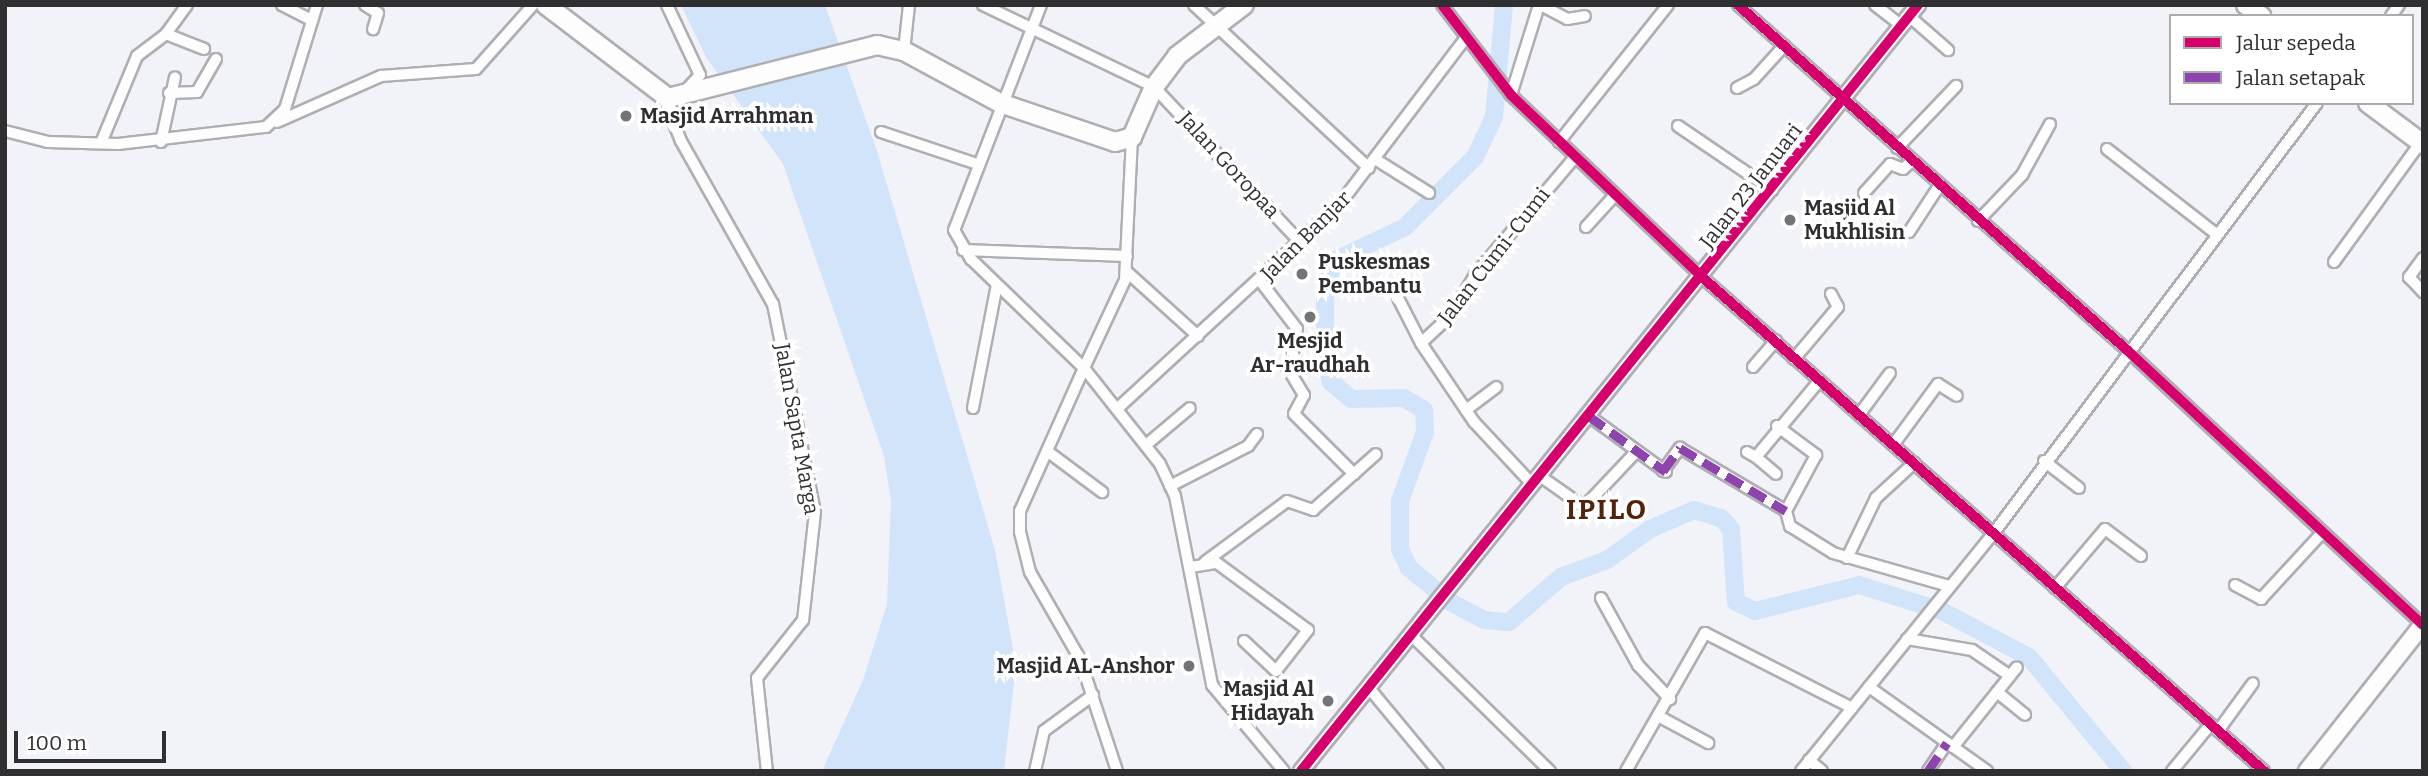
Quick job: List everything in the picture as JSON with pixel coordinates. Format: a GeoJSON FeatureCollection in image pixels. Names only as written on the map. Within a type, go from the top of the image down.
{"type":"FeatureCollection","features":[{"type":"Feature","properties":{"kind":"highway"},"geometry":{"type":"LineString","coordinates":[[546,5],[668,98],[693,95],[852,48],[904,51],[1000,103],[1106,142],[1132,137],[1154,86],[1177,56],[1244,5]]}},
{"type":"Feature","properties":{"kind":"highway"},"geometry":{"type":"LineString","coordinates":[[2372,105],[2400,121]]}},
{"type":"Feature","properties":{"kind":"highway"},"geometry":{"type":"LineString","coordinates":[[2386,105],[2422,139]]}},
{"type":"Feature","properties":{"kind":"main road"},"geometry":{"type":"LineString","coordinates":[[2307,771],[2423,625]]}},
{"type":"Feature","properties":{"kind":"street"},"geometry":{"type":"LineString","coordinates":[[101,143],[137,56],[166,34],[187,5]]}},
{"type":"Feature","properties":{"kind":"street"},"geometry":{"type":"LineString","coordinates":[[282,5],[312,20]]}},
{"type":"Feature","properties":{"kind":"street"},"geometry":{"type":"LineString","coordinates":[[278,122],[317,5]]}},
{"type":"Feature","properties":{"kind":"street"},"geometry":{"type":"LineString","coordinates":[[365,5],[377,9],[373,29]]}},
{"type":"Feature","properties":{"kind":"street"},"geometry":{"type":"LineString","coordinates":[[5,131],[47,142],[161,142],[278,122],[381,76],[476,69],[533,5]]}},
{"type":"Feature","properties":{"kind":"street"},"geometry":{"type":"LineString","coordinates":[[667,5],[700,75],[668,98]]}},
{"type":"Feature","properties":{"kind":"street"},"geometry":{"type":"LineString","coordinates":[[904,51],[908,5]]}},
{"type":"Feature","properties":{"kind":"street"},"geometry":{"type":"LineString","coordinates":[[983,5],[1031,31],[1154,86]]}},
{"type":"Feature","properties":{"kind":"street"},"geometry":{"type":"LineString","coordinates":[[1041,5],[955,222],[963,250],[1084,368],[1146,445],[1170,486],[1191,567],[1212,685],[1284,771]]}},
{"type":"Feature","properties":{"kind":"street"},"geometry":{"type":"LineString","coordinates":[[1194,5],[1372,163],[1429,193]]}},
{"type":"Feature","properties":{"kind":"street"},"geometry":{"type":"LineString","coordinates":[[1442,5],[1479,60],[1509,93],[1703,278],[2264,771]]}},
{"type":"Feature","properties":{"kind":"street"},"geometry":{"type":"LineString","coordinates":[[1509,93],[1540,5],[1567,19],[1585,16]]}},
{"type":"Feature","properties":{"kind":"street"},"geometry":{"type":"LineString","coordinates":[[1559,142],[1668,5]]}},
{"type":"Feature","properties":{"kind":"street"},"geometry":{"type":"LineString","coordinates":[[1738,5],[1978,221],[2127,350],[2423,625]]}},
{"type":"Feature","properties":{"kind":"street"},"geometry":{"type":"LineString","coordinates":[[1875,5],[1910,16],[1948,50]]}},
{"type":"Feature","properties":{"kind":"street","name":"Jalan 23 Januari"},"geometry":{"type":"LineString","coordinates":[[1301,771],[1703,278],[1910,16]]}},
{"type":"Feature","properties":{"kind":"street"},"geometry":{"type":"LineString","coordinates":[[166,34],[204,49]]}},
{"type":"Feature","properties":{"kind":"street","name":"Jalan Banjar"},"geometry":{"type":"LineString","coordinates":[[1118,408],[1302,244],[1372,163],[1465,39]]}},
{"type":"Feature","properties":{"kind":"street"},"geometry":{"type":"LineString","coordinates":[[1737,88],[1784,46]]}},
{"type":"Feature","properties":{"kind":"street"},"geometry":{"type":"LineString","coordinates":[[169,93],[197,92],[216,59]]}},
{"type":"Feature","properties":{"kind":"street"},"geometry":{"type":"LineString","coordinates":[[161,142],[169,93],[175,76]]}},
{"type":"Feature","properties":{"kind":"street","name":"Jalan Goropaa"},"geometry":{"type":"LineString","coordinates":[[1154,86],[1302,244]]}},
{"type":"Feature","properties":{"kind":"street"},"geometry":{"type":"LineString","coordinates":[[1897,148],[1956,86]]}},
{"type":"Feature","properties":{"kind":"street","name":"Jalan Sapta Marga"},"geometry":{"type":"LineString","coordinates":[[668,98],[681,141],[776,311],[814,501],[803,620],[757,678],[767,771]]}},
{"type":"Feature","properties":{"kind":"street"},"geometry":{"type":"LineString","coordinates":[[1801,771],[1940,596],[1993,534],[2044,461],[2239,199],[2316,105]]}},
{"type":"Feature","properties":{"kind":"street"},"geometry":{"type":"LineString","coordinates":[[1978,221],[2022,174],[2050,124]]}},
{"type":"Feature","properties":{"kind":"street"},"geometry":{"type":"LineString","coordinates":[[1678,126],[1772,190]]}},
{"type":"Feature","properties":{"kind":"street"},"geometry":{"type":"LineString","coordinates":[[881,132],[977,164]]}},
{"type":"Feature","properties":{"kind":"street"},"geometry":{"type":"LineString","coordinates":[[1117,771],[1093,695],[1030,572],[1020,532],[1020,511],[1126,271],[1132,137]]}},
{"type":"Feature","properties":{"kind":"street"},"geometry":{"type":"LineString","coordinates":[[2334,262],[2422,139]]}},
{"type":"Feature","properties":{"kind":"street"},"geometry":{"type":"LineString","coordinates":[[2107,149],[2215,233]]}},
{"type":"Feature","properties":{"kind":"street","name":"Jalan Cumi-Cumi"},"geometry":{"type":"LineString","coordinates":[[1575,156],[1475,275],[1445,322],[1421,343],[1466,410],[1536,481],[1584,508],[1637,452]]}},
{"type":"Feature","properties":{"kind":"street"},"geometry":{"type":"LineString","coordinates":[[1864,193],[1890,164],[1903,169],[1912,161]]}},
{"type":"Feature","properties":{"kind":"street"},"geometry":{"type":"LineString","coordinates":[[1909,232],[1933,203],[1919,186]]}},
{"type":"Feature","properties":{"kind":"street"},"geometry":{"type":"LineString","coordinates":[[1929,196],[1939,186]]}},
{"type":"Feature","properties":{"kind":"street"},"geometry":{"type":"LineString","coordinates":[[1586,226],[1615,195]]}},
{"type":"Feature","properties":{"kind":"street"},"geometry":{"type":"LineString","coordinates":[[963,250],[1126,256]]}},
{"type":"Feature","properties":{"kind":"street"},"geometry":{"type":"LineString","coordinates":[[2423,258],[2409,277],[2423,292]]}},
{"type":"Feature","properties":{"kind":"street"},"geometry":{"type":"LineString","coordinates":[[1126,271],[1198,336]]}},
{"type":"Feature","properties":{"kind":"street"},"geometry":{"type":"LineString","coordinates":[[1261,282],[1297,329],[1290,347],[1296,358],[1287,368],[1304,395],[1294,414],[1353,474]]}},
{"type":"Feature","properties":{"kind":"street"},"geometry":{"type":"LineString","coordinates":[[973,408],[997,285]]}},
{"type":"Feature","properties":{"kind":"street"},"geometry":{"type":"LineString","coordinates":[[1794,359],[1838,307],[1830,294]]}},
{"type":"Feature","properties":{"kind":"street"},"geometry":{"type":"LineString","coordinates":[[1398,298],[1421,343]]}},
{"type":"Feature","properties":{"kind":"street"},"geometry":{"type":"LineString","coordinates":[[1753,367],[1776,341]]}},
{"type":"Feature","properties":{"kind":"street"},"geometry":{"type":"LineString","coordinates":[[1860,415],[1890,373]]}},
{"type":"Feature","properties":{"kind":"street"},"geometry":{"type":"LineString","coordinates":[[1776,474],[1752,454],[1819,381]]}},
{"type":"Feature","properties":{"kind":"street"},"geometry":{"type":"LineString","coordinates":[[1893,445],[1938,384],[1957,396]]}},
{"type":"Feature","properties":{"kind":"street"},"geometry":{"type":"LineString","coordinates":[[1466,410],[1496,387]]}},
{"type":"Feature","properties":{"kind":"street"},"geometry":{"type":"LineString","coordinates":[[1146,445],[1190,408]]}},
{"type":"Feature","properties":{"kind":"street"},"geometry":{"type":"LineString","coordinates":[[1589,416],[1664,472],[1681,448],[1786,511],[1794,530],[1847,558],[1949,586]]}},
{"type":"Feature","properties":{"kind":"street"},"geometry":{"type":"LineString","coordinates":[[1777,426],[1817,458],[1786,511]]}},
{"type":"Feature","properties":{"kind":"street"},"geometry":{"type":"LineString","coordinates":[[1170,486],[1248,446],[1256,434]]}},
{"type":"Feature","properties":{"kind":"street"},"geometry":{"type":"LineString","coordinates":[[1047,451],[1102,492]]}},
{"type":"Feature","properties":{"kind":"street"},"geometry":{"type":"LineString","coordinates":[[1191,567],[1205,562],[1287,501],[1312,510],[1376,454]]}},
{"type":"Feature","properties":{"kind":"street"},"geometry":{"type":"LineString","coordinates":[[2044,461],[2079,488]]}},
{"type":"Feature","properties":{"kind":"street"},"geometry":{"type":"LineString","coordinates":[[1847,558],[1876,498],[1914,463]]}},
{"type":"Feature","properties":{"kind":"street"},"geometry":{"type":"LineString","coordinates":[[2055,587],[2105,529],[2141,556]]}},
{"type":"Feature","properties":{"kind":"street"},"geometry":{"type":"LineString","coordinates":[[2235,584],[2261,599],[2322,533]]}},
{"type":"Feature","properties":{"kind":"street"},"geometry":{"type":"LineString","coordinates":[[1205,562],[1220,565],[1308,630],[1276,671],[1244,641]]}},
{"type":"Feature","properties":{"kind":"street"},"geometry":{"type":"LineString","coordinates":[[1601,598],[1639,665],[1670,699]]}},
{"type":"Feature","properties":{"kind":"street"},"geometry":{"type":"LineString","coordinates":[[1626,771],[1708,633],[1852,709]]}},
{"type":"Feature","properties":{"kind":"street"},"geometry":{"type":"LineString","coordinates":[[1412,636],[1536,766],[1550,771]]}},
{"type":"Feature","properties":{"kind":"street"},"geometry":{"type":"LineString","coordinates":[[1907,639],[1972,650],[2014,671],[1928,771]]}},
{"type":"Feature","properties":{"kind":"street"},"geometry":{"type":"LineString","coordinates":[[2172,771],[2253,683]]}},
{"type":"Feature","properties":{"kind":"street"},"geometry":{"type":"LineString","coordinates":[[1869,687],[1987,771]]}},
{"type":"Feature","properties":{"kind":"street"},"geometry":{"type":"LineString","coordinates":[[1369,688],[1438,771]]}},
{"type":"Feature","properties":{"kind":"street"},"geometry":{"type":"LineString","coordinates":[[1997,692],[2025,715]]}},
{"type":"Feature","properties":{"kind":"street"},"geometry":{"type":"LineString","coordinates":[[1035,771],[1044,731],[1093,695]]}},
{"type":"Feature","properties":{"kind":"street"},"geometry":{"type":"LineString","coordinates":[[1660,717],[1708,743]]}},
{"type":"Feature","properties":{"kind":"street"},"geometry":{"type":"LineString","coordinates":[[1809,760],[1822,771]]}},
{"type":"Feature","properties":{"kind":"water"},"geometry":{"type":"Polygon","coordinates":[[[681,5],[825,5],[877,151],[995,550],[1016,665],[1004,771],[822,771],[863,680],[887,604],[891,501],[884,456],[783,164],[706,57],[681,5]]]}},
{"type":"Feature","properties":{"kind":"waterway"},"geometry":{"type":"LineString","coordinates":[[1504,5],[1494,117],[1475,157],[1405,227],[1336,260],[1325,286],[1325,361],[1331,382],[1351,399],[1404,398],[1424,410],[1425,432],[1400,501],[1400,549],[1409,568],[1452,603],[1484,620],[1509,622],[1561,577],[1607,560],[1650,529],[1694,510],[1721,518],[1731,529],[1736,602],[1755,611],[1859,585],[1942,611],[2029,657],[2123,771]]}},
{"type":"Feature","properties":{"kind":"marked path"},"geometry":{"type":"LineString","coordinates":[[1589,416],[1666,472]]}},
{"type":"Feature","properties":{"kind":"marked path"},"geometry":{"type":"LineString","coordinates":[[1663,471],[1680,448],[1786,511]]}},
{"type":"Feature","properties":{"kind":"marked path"},"geometry":{"type":"LineString","coordinates":[[1928,771],[1947,743]]}},
{"type":"Feature","properties":{"kind":"cycle path"},"geometry":{"type":"LineString","coordinates":[[1442,5],[1511,95],[1703,278],[2264,771]]}},
{"type":"Feature","properties":{"kind":"cycle path"},"geometry":{"type":"LineString","coordinates":[[1738,5],[2127,350],[2423,625]]}},
{"type":"Feature","properties":{"kind":"cycle path"},"geometry":{"type":"LineString","coordinates":[[1301,771],[1918,5]]}},
{"type":"Feature","properties":{"kind":"place","name":"Masjid Arrahman"},"geometry":{"type":"Point","coordinates":[626,116]}},
{"type":"Feature","properties":{"kind":"place","name":"Masjid Al Mukhlisin"},"geometry":{"type":"Point","coordinates":[1790,220]}},
{"type":"Feature","properties":{"kind":"place","name":"Puskesmas Pembantu"},"geometry":{"type":"Point","coordinates":[1302,274]}},
{"type":"Feature","properties":{"kind":"place","name":"Mesjid Ar-raudhah"},"geometry":{"type":"Point","coordinates":[1310,317]}},
{"type":"Feature","properties":{"kind":"place","name":"Masjid AL-Anshor"},"geometry":{"type":"Point","coordinates":[1189,666]}},
{"type":"Feature","properties":{"kind":"place","name":"Masjid Al Hidayah"},"geometry":{"type":"Point","coordinates":[1328,701]}},
{"type":"Feature","properties":{"kind":"district","name":"IPILO"},"geometry":{"type":"Point","coordinates":[1607,510]}}]}
